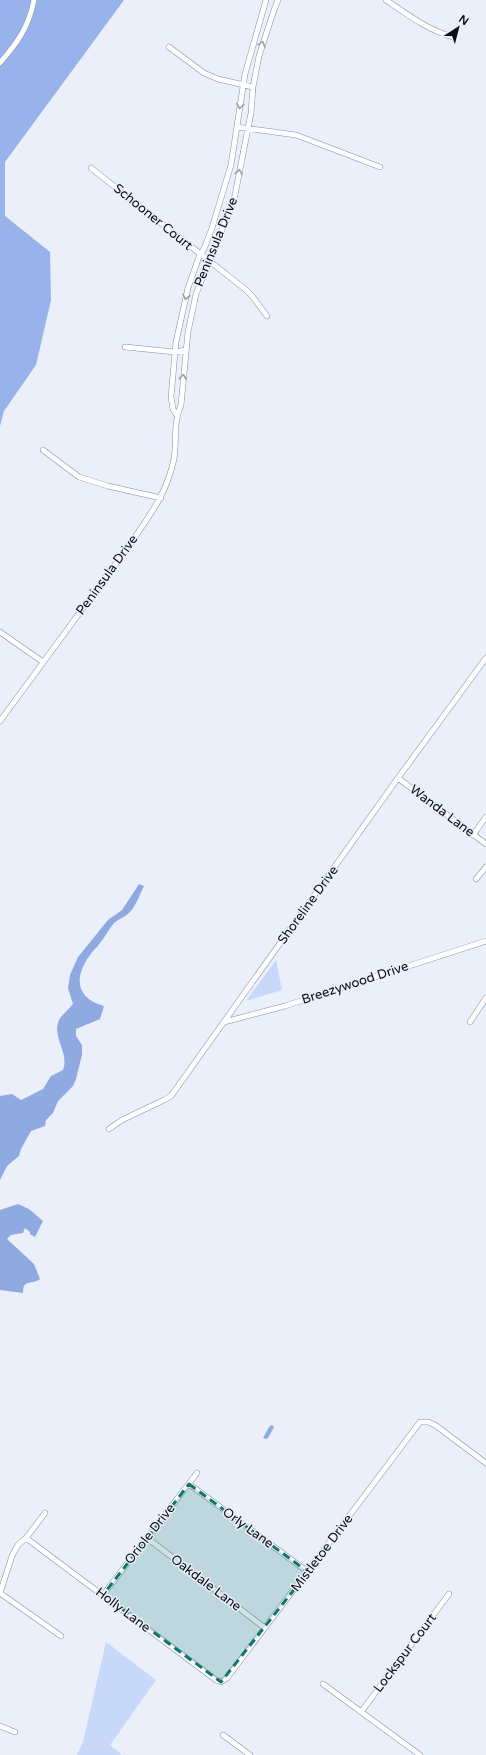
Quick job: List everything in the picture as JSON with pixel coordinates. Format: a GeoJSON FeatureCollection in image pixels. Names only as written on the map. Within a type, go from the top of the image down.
{"type":"FeatureCollection","features":[{"type":"Feature","properties":{"kind":"street"},"geometry":{"type":"LineString","coordinates":[[0,63],[22,34],[31,15],[34,0]]}},
{"type":"Feature","properties":{"kind":"street","name":"Peninsula Drive"},"geometry":{"type":"LineString","coordinates":[[176,414],[171,398],[176,342],[188,288],[200,254],[204,249],[212,228],[231,165],[242,85],[266,0]]}},
{"type":"Feature","properties":{"kind":"street","name":"Peninsula Drive"},"geometry":{"type":"LineString","coordinates":[[0,721],[132,543],[161,498],[166,486],[174,458],[176,414],[181,405],[186,350],[196,294],[204,277],[208,261],[234,200],[248,129],[253,87],[259,56],[278,0]]}},
{"type":"Feature","properties":{"kind":"street"},"geometry":{"type":"LineString","coordinates":[[386,0],[413,19],[438,33],[453,37]]}},
{"type":"Feature","properties":{"kind":"street"},"geometry":{"type":"LineString","coordinates":[[169,47],[204,73],[218,79],[253,87]]}},
{"type":"Feature","properties":{"kind":"street"},"geometry":{"type":"LineString","coordinates":[[237,127],[296,135],[380,167]]}},
{"type":"Feature","properties":{"kind":"street","name":"Schooner Court"},"geometry":{"type":"LineString","coordinates":[[91,168],[252,296],[266,316]]}},
{"type":"Feature","properties":{"kind":"street"},"geometry":{"type":"LineString","coordinates":[[125,347],[175,352],[186,350]]}},
{"type":"Feature","properties":{"kind":"street"},"geometry":{"type":"LineString","coordinates":[[43,450],[79,477],[108,486],[161,498]]}},
{"type":"Feature","properties":{"kind":"street"},"geometry":{"type":"LineString","coordinates":[[0,632],[43,662]]}},
{"type":"Feature","properties":{"kind":"street","name":"Shoreline Drive"},"geometry":{"type":"LineString","coordinates":[[109,1129],[122,1120],[171,1096],[398,778],[486,658]]}},
{"type":"Feature","properties":{"kind":"street","name":"Wanda Lane"},"geometry":{"type":"LineString","coordinates":[[398,778],[486,844]]}},
{"type":"Feature","properties":{"kind":"street"},"geometry":{"type":"LineString","coordinates":[[473,835],[486,817]]}},
{"type":"Feature","properties":{"kind":"street"},"geometry":{"type":"LineString","coordinates":[[476,879],[486,867]]}},
{"type":"Feature","properties":{"kind":"street","name":"Breezywood Drive"},"geometry":{"type":"LineString","coordinates":[[224,1022],[285,1006],[486,941]]}},
{"type":"Feature","properties":{"kind":"street"},"geometry":{"type":"LineString","coordinates":[[470,1022],[486,998]]}},
{"type":"Feature","properties":{"kind":"street","name":"Mistletoe Drive"},"geometry":{"type":"LineString","coordinates":[[221,1682],[227,1678],[420,1422],[428,1422],[435,1425],[486,1462]]}},
{"type":"Feature","properties":{"kind":"street","name":"Oriole Drive"},"geometry":{"type":"LineString","coordinates":[[103,1595],[197,1473]]}},
{"type":"Feature","properties":{"kind":"street","name":"Orly Lane"},"geometry":{"type":"LineString","coordinates":[[189,1484],[308,1572]]}},
{"type":"Feature","properties":{"kind":"street"},"geometry":{"type":"LineString","coordinates":[[45,1513],[26,1538],[18,1545],[12,1556],[0,1593],[61,1636]]}},
{"type":"Feature","properties":{"kind":"street","name":"Holly Lane"},"geometry":{"type":"LineString","coordinates":[[26,1538],[216,1680],[221,1682]]}},
{"type":"Feature","properties":{"kind":"street","name":"Oakdale Lane"},"geometry":{"type":"LineString","coordinates":[[147,1538],[265,1628]]}},
{"type":"Feature","properties":{"kind":"street","name":"Lockspur Court"},"geometry":{"type":"LineString","coordinates":[[361,1712],[449,1594]]}},
{"type":"Feature","properties":{"kind":"street"},"geometry":{"type":"LineString","coordinates":[[323,1684],[420,1755]]}},
{"type":"Feature","properties":{"kind":"street"},"geometry":{"type":"LineString","coordinates":[[0,1726],[15,1732]]}},
{"type":"Feature","properties":{"kind":"street"},"geometry":{"type":"LineString","coordinates":[[223,1735],[250,1755]]}},
{"type":"Feature","properties":{"kind":"highlighted area"},"geometry":{"type":"Polygon","coordinates":[[[189,1484],[308,1572],[221,1682],[103,1595],[189,1484]]]}},
{"type":"Feature","properties":{"kind":"shaded area"},"geometry":{"type":"Polygon","coordinates":[[[0,0],[124,0],[5,162],[5,216],[50,252],[51,300],[36,365],[4,411],[0,426],[0,0]]]}},
{"type":"Feature","properties":{"kind":"shaded area"},"geometry":{"type":"Polygon","coordinates":[[[139,884],[144,886],[134,907],[114,923],[99,945],[91,953],[81,971],[80,986],[83,992],[87,998],[104,1006],[100,1019],[76,1029],[76,1036],[82,1045],[82,1055],[73,1086],[58,1101],[53,1113],[46,1120],[45,1126],[31,1131],[21,1149],[19,1156],[7,1166],[0,1180],[0,1096],[12,1094],[21,1100],[43,1089],[51,1076],[63,1070],[64,1057],[57,1031],[60,1018],[73,1004],[68,988],[70,975],[78,957],[108,920],[122,910],[139,884]]]}},
{"type":"Feature","properties":{"kind":"shaded area"},"geometry":{"type":"Polygon","coordinates":[[[276,960],[282,990],[246,1001],[276,960]]]}},
{"type":"Feature","properties":{"kind":"shaded area"},"geometry":{"type":"Polygon","coordinates":[[[18,1204],[29,1209],[43,1221],[35,1237],[25,1228],[23,1233],[11,1235],[7,1239],[34,1264],[40,1279],[25,1284],[23,1293],[0,1290],[0,1210],[18,1204]]]}},
{"type":"Feature","properties":{"kind":"shaded area"},"geometry":{"type":"Polygon","coordinates":[[[272,1425],[274,1427],[268,1438],[263,1438],[269,1427],[272,1425]]]}},
{"type":"Feature","properties":{"kind":"shaded area"},"geometry":{"type":"Polygon","coordinates":[[[106,1642],[156,1680],[110,1745],[122,1755],[77,1755],[83,1742],[106,1642]]]}}]}
